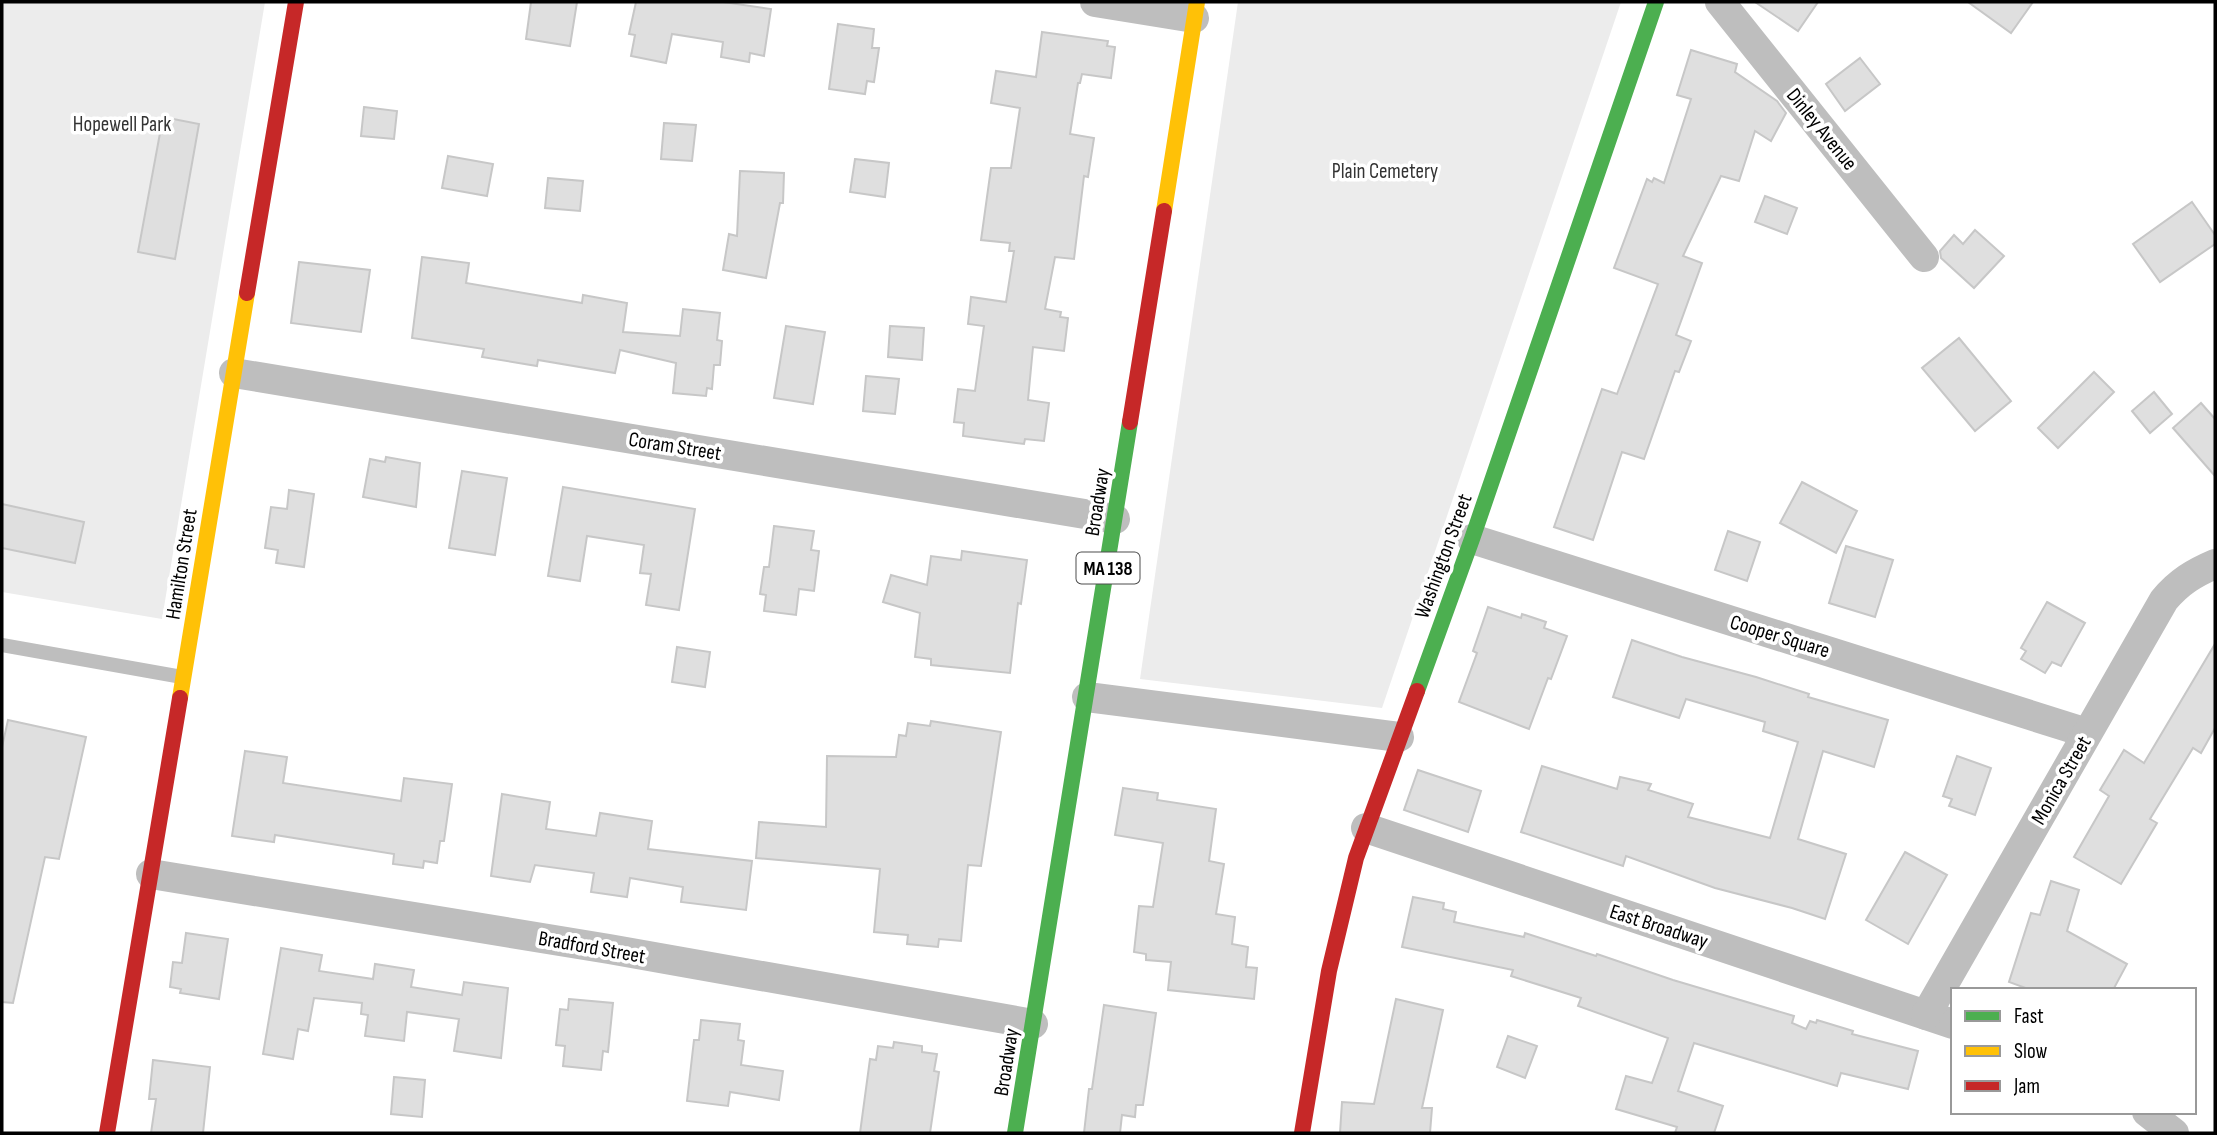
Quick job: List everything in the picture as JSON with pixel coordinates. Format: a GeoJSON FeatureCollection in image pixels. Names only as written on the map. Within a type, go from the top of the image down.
{"type":"FeatureCollection","features":[{"type":"Feature","properties":{"kind":"street","name":"Hamilton Street"},"geometry":{"type":"LineString","coordinates":[[107,1133],[296,2]]}},
{"type":"Feature","properties":{"kind":"street"},"geometry":{"type":"LineString","coordinates":[[1095,2],[1196,10]]}},
{"type":"Feature","properties":{"kind":"street","name":"Washington Street"},"geometry":{"type":"LineString","coordinates":[[1302,1133],[1320,1018],[1338,928],[1366,828],[1472,539],[1656,2]]}},
{"type":"Feature","properties":{"kind":"street","name":"Dinley Avenue"},"geometry":{"type":"LineString","coordinates":[[1720,2],[1924,257]]}},
{"type":"Feature","properties":{"kind":"street","name":"Broadway"},"geometry":{"type":"LineString","coordinates":[[1015,1133],[1196,10]]}},
{"type":"Feature","properties":{"kind":"street","name":"Coram Street"},"geometry":{"type":"LineString","coordinates":[[234,373],[1115,519]]}},
{"type":"Feature","properties":{"kind":"street","name":"Cooper Square"},"geometry":{"type":"LineString","coordinates":[[1472,539],[2087,733]]}},
{"type":"Feature","properties":{"kind":"street","name":"Monica Street"},"geometry":{"type":"LineString","coordinates":[[1955,988],[2087,733],[2164,600],[2176,585],[2215,564]]}},
{"type":"Feature","properties":{"kind":"street"},"geometry":{"type":"LineString","coordinates":[[1087,697],[1399,737]]}},
{"type":"Feature","properties":{"kind":"street","name":"East Broadway"},"geometry":{"type":"LineString","coordinates":[[1366,828],[1939,1019]]}},
{"type":"Feature","properties":{"kind":"street","name":"Bradford Street"},"geometry":{"type":"LineString","coordinates":[[151,874],[609,949],[1033,1024]]}},
{"type":"Feature","properties":{"kind":"street","name":"Monica Street"},"geometry":{"type":"LineString","coordinates":[[1939,1019],[1951,996]]}},
{"type":"Feature","properties":{"kind":"street"},"geometry":{"type":"LineString","coordinates":[[2150,1114],[2174,1133]]}},
{"type":"Feature","properties":{"kind":"lane"},"geometry":{"type":"LineString","coordinates":[[2,645],[184,677]]}},
{"type":"Feature","properties":{"kind":"green space","name":"Hopewell Park"},"geometry":{"type":"Polygon","coordinates":[[[2,2],[265,2],[162,619],[2,592],[2,2]]]}},
{"type":"Feature","properties":{"kind":"green space","name":"Plain Cemetery"},"geometry":{"type":"Polygon","coordinates":[[[1238,2],[1621,2],[1382,708],[1140,679],[1238,2]]]}},
{"type":"Feature","properties":{"kind":"building"},"geometry":{"type":"Polygon","coordinates":[[[531,2],[577,2],[570,46],[526,39],[531,2]]]}},
{"type":"Feature","properties":{"kind":"building"},"geometry":{"type":"Polygon","coordinates":[[[636,2],[723,2],[771,9],[764,56],[750,53],[749,62],[721,57],[723,42],[672,34],[666,63],[631,56],[635,35],[629,34],[636,2]]]}},
{"type":"Feature","properties":{"kind":"building"},"geometry":{"type":"Polygon","coordinates":[[[1755,2],[1818,2],[1798,31],[1755,2]]]}},
{"type":"Feature","properties":{"kind":"building"},"geometry":{"type":"Polygon","coordinates":[[[1968,2],[2033,2],[2011,33],[1968,2]]]}},
{"type":"Feature","properties":{"kind":"building"},"geometry":{"type":"Polygon","coordinates":[[[838,24],[874,29],[872,48],[879,48],[874,82],[867,81],[865,94],[829,89],[838,24]]]}},
{"type":"Feature","properties":{"kind":"building"},"geometry":{"type":"Polygon","coordinates":[[[1042,32],[1108,41],[1107,46],[1115,47],[1111,78],[1082,74],[1078,83],[1070,134],[1094,138],[1088,177],[1084,176],[1074,259],[1055,257],[1045,309],[1061,312],[1060,317],[1068,318],[1064,351],[1033,347],[1028,400],[1049,403],[1044,441],[1025,439],[1024,444],[963,436],[964,423],[954,422],[958,389],[975,391],[984,326],[968,324],[971,297],[1006,302],[1014,251],[1009,251],[1010,243],[981,240],[991,168],[1011,168],[1020,108],[991,103],[996,71],[1036,77],[1042,32]]]}},
{"type":"Feature","properties":{"kind":"building"},"geometry":{"type":"Polygon","coordinates":[[[1691,50],[1737,64],[1735,72],[1777,101],[1786,113],[1771,141],[1755,131],[1739,181],[1721,176],[1683,256],[1702,263],[1676,335],[1691,341],[1679,372],[1675,371],[1644,459],[1622,452],[1593,540],[1554,527],[1602,389],[1617,394],[1658,284],[1614,268],[1647,179],[1652,182],[1654,178],[1664,183],[1691,99],[1677,95],[1691,50]]]}},
{"type":"Feature","properties":{"kind":"building"},"geometry":{"type":"Polygon","coordinates":[[[1860,58],[1880,84],[1845,111],[1826,84],[1860,58]]]}},
{"type":"Feature","properties":{"kind":"building"},"geometry":{"type":"Polygon","coordinates":[[[364,107],[397,111],[394,139],[361,136],[364,107]]]}},
{"type":"Feature","properties":{"kind":"building"},"geometry":{"type":"Polygon","coordinates":[[[163,117],[199,124],[175,259],[138,252],[163,117]]]}},
{"type":"Feature","properties":{"kind":"building"},"geometry":{"type":"Polygon","coordinates":[[[664,123],[696,125],[692,161],[661,159],[664,123]]]}},
{"type":"Feature","properties":{"kind":"building"},"geometry":{"type":"Polygon","coordinates":[[[448,156],[493,164],[487,196],[442,188],[448,156]]]}},
{"type":"Feature","properties":{"kind":"building"},"geometry":{"type":"Polygon","coordinates":[[[855,159],[889,163],[885,197],[850,192],[855,159]]]}},
{"type":"Feature","properties":{"kind":"building"},"geometry":{"type":"Polygon","coordinates":[[[740,171],[784,173],[783,203],[780,203],[766,278],[723,270],[729,234],[737,236],[740,171]]]}},
{"type":"Feature","properties":{"kind":"building"},"geometry":{"type":"Polygon","coordinates":[[[548,178],[583,181],[580,211],[545,208],[548,178]]]}},
{"type":"Feature","properties":{"kind":"building"},"geometry":{"type":"Polygon","coordinates":[[[1765,196],[1797,208],[1787,234],[1755,222],[1765,196]]]}},
{"type":"Feature","properties":{"kind":"building"},"geometry":{"type":"Polygon","coordinates":[[[2192,202],[2215,235],[2215,244],[2160,282],[2133,244],[2192,202]]]}},
{"type":"Feature","properties":{"kind":"building"},"geometry":{"type":"Polygon","coordinates":[[[1975,230],[2004,256],[1974,288],[1941,258],[1940,251],[1954,235],[1963,244],[1975,230]]]}},
{"type":"Feature","properties":{"kind":"building"},"geometry":{"type":"Polygon","coordinates":[[[422,257],[469,263],[466,283],[582,303],[583,295],[627,303],[623,332],[680,336],[683,309],[720,313],[717,340],[722,341],[720,365],[714,365],[712,389],[707,388],[706,396],[673,393],[676,363],[620,350],[615,373],[538,360],[537,366],[482,357],[484,349],[412,338],[422,257]]]}},
{"type":"Feature","properties":{"kind":"building"},"geometry":{"type":"Polygon","coordinates":[[[299,262],[370,270],[361,332],[291,323],[299,262]]]}},
{"type":"Feature","properties":{"kind":"building"},"geometry":{"type":"Polygon","coordinates":[[[786,326],[825,332],[813,404],[774,398],[786,326]]]}},
{"type":"Feature","properties":{"kind":"building"},"geometry":{"type":"Polygon","coordinates":[[[890,326],[924,328],[922,360],[888,357],[890,326]]]}},
{"type":"Feature","properties":{"kind":"building"},"geometry":{"type":"Polygon","coordinates":[[[1959,338],[2011,401],[1975,431],[1922,368],[1959,338]]]}},
{"type":"Feature","properties":{"kind":"building"},"geometry":{"type":"Polygon","coordinates":[[[2094,372],[2114,392],[2058,448],[2038,428],[2094,372]]]}},
{"type":"Feature","properties":{"kind":"building"},"geometry":{"type":"Polygon","coordinates":[[[866,376],[899,379],[895,414],[863,411],[866,376]]]}},
{"type":"Feature","properties":{"kind":"building"},"geometry":{"type":"Polygon","coordinates":[[[2154,392],[2172,414],[2150,433],[2132,411],[2154,392]]]}},
{"type":"Feature","properties":{"kind":"building"},"geometry":{"type":"Polygon","coordinates":[[[2201,403],[2215,419],[2215,476],[2173,428],[2201,403]]]}},
{"type":"Feature","properties":{"kind":"building"},"geometry":{"type":"Polygon","coordinates":[[[386,457],[420,463],[416,507],[363,497],[370,459],[385,462],[386,457]]]}},
{"type":"Feature","properties":{"kind":"building"},"geometry":{"type":"Polygon","coordinates":[[[462,471],[507,478],[495,555],[449,548],[462,471]]]}},
{"type":"Feature","properties":{"kind":"building"},"geometry":{"type":"Polygon","coordinates":[[[1802,482],[1857,511],[1836,553],[1780,523],[1802,482]]]}},
{"type":"Feature","properties":{"kind":"building"},"geometry":{"type":"Polygon","coordinates":[[[563,487],[695,509],[679,610],[646,605],[651,574],[640,573],[644,545],[587,536],[580,581],[548,576],[563,487]]]}},
{"type":"Feature","properties":{"kind":"building"},"geometry":{"type":"Polygon","coordinates":[[[289,490],[314,494],[304,567],[276,563],[278,550],[265,548],[271,507],[287,509],[289,490]]]}},
{"type":"Feature","properties":{"kind":"building"},"geometry":{"type":"Polygon","coordinates":[[[2,504],[84,522],[75,563],[2,548],[2,504]]]}},
{"type":"Feature","properties":{"kind":"building"},"geometry":{"type":"Polygon","coordinates":[[[774,526],[814,531],[811,550],[819,551],[814,591],[799,589],[796,615],[764,611],[766,595],[760,594],[764,567],[769,567],[774,526]]]}},
{"type":"Feature","properties":{"kind":"building"},"geometry":{"type":"Polygon","coordinates":[[[1728,531],[1760,542],[1747,581],[1715,570],[1728,531]]]}},
{"type":"Feature","properties":{"kind":"building"},"geometry":{"type":"Polygon","coordinates":[[[1846,546],[1893,560],[1875,617],[1829,603],[1846,546]]]}},
{"type":"Feature","properties":{"kind":"building"},"geometry":{"type":"Polygon","coordinates":[[[962,551],[1027,560],[1021,604],[1018,603],[1010,673],[931,665],[931,659],[915,657],[920,613],[883,602],[891,575],[927,585],[931,556],[961,560],[962,551]]]}},
{"type":"Feature","properties":{"kind":"building"},"geometry":{"type":"Polygon","coordinates":[[[2047,602],[2085,623],[2061,666],[2052,662],[2045,673],[2021,659],[2026,651],[2021,648],[2047,602]]]}},
{"type":"Feature","properties":{"kind":"building"},"geometry":{"type":"Polygon","coordinates":[[[1488,607],[1521,618],[1522,614],[1546,622],[1544,628],[1567,636],[1529,729],[1459,702],[1477,653],[1473,651],[1488,607]]]}},
{"type":"Feature","properties":{"kind":"building"},"geometry":{"type":"Polygon","coordinates":[[[1632,640],[1888,720],[1874,767],[1823,751],[1798,839],[1846,854],[1825,919],[1715,888],[1626,856],[1623,866],[1521,832],[1542,766],[1617,789],[1620,777],[1651,784],[1648,790],[1693,804],[1688,817],[1770,838],[1798,742],[1763,731],[1765,722],[1686,699],[1679,718],[1613,697],[1632,640]]]}},
{"type":"Feature","properties":{"kind":"building"},"geometry":{"type":"Polygon","coordinates":[[[2215,644],[2215,728],[2201,753],[2193,748],[2150,819],[2157,823],[2121,884],[2074,857],[2109,796],[2100,790],[2124,750],[2144,763],[2215,644]]]}},
{"type":"Feature","properties":{"kind":"building"},"geometry":{"type":"Polygon","coordinates":[[[677,647],[710,652],[705,687],[672,682],[677,647]]]}},
{"type":"Feature","properties":{"kind":"building"},"geometry":{"type":"Polygon","coordinates":[[[8,720],[86,737],[59,859],[45,857],[13,1003],[2,1002],[2,747],[8,720]]]}},
{"type":"Feature","properties":{"kind":"building"},"geometry":{"type":"Polygon","coordinates":[[[931,721],[1001,732],[981,866],[968,865],[961,941],[939,939],[938,947],[907,944],[908,935],[874,932],[880,869],[756,858],[759,822],[826,827],[827,756],[896,757],[899,735],[906,736],[908,723],[930,726],[931,721]]]}},
{"type":"Feature","properties":{"kind":"building"},"geometry":{"type":"Polygon","coordinates":[[[245,751],[287,757],[283,783],[401,801],[404,778],[452,784],[444,841],[440,841],[437,863],[424,861],[423,868],[393,864],[394,854],[275,835],[274,842],[232,836],[245,751]]]}},
{"type":"Feature","properties":{"kind":"building"},"geometry":{"type":"Polygon","coordinates":[[[1957,756],[1991,768],[1975,815],[1949,806],[1952,799],[1943,796],[1957,756]]]}},
{"type":"Feature","properties":{"kind":"building"},"geometry":{"type":"Polygon","coordinates":[[[1418,770],[1481,791],[1468,832],[1404,810],[1418,770]]]}},
{"type":"Feature","properties":{"kind":"building"},"geometry":{"type":"Polygon","coordinates":[[[1123,788],[1158,793],[1157,800],[1216,809],[1209,861],[1224,864],[1216,914],[1235,917],[1232,944],[1248,947],[1246,967],[1257,968],[1254,999],[1168,990],[1171,962],[1146,960],[1146,954],[1134,952],[1139,906],[1153,907],[1163,843],[1115,835],[1123,788]]]}},
{"type":"Feature","properties":{"kind":"building"},"geometry":{"type":"Polygon","coordinates":[[[502,794],[550,802],[546,829],[596,836],[600,813],[652,821],[648,849],[752,861],[746,910],[681,902],[683,887],[630,878],[627,897],[591,892],[594,873],[535,865],[530,882],[491,876],[502,794]]]}},
{"type":"Feature","properties":{"kind":"building"},"geometry":{"type":"Polygon","coordinates":[[[1905,852],[1947,875],[1908,944],[1866,920],[1905,852]]]}},
{"type":"Feature","properties":{"kind":"building"},"geometry":{"type":"Polygon","coordinates":[[[2051,881],[2079,890],[2067,931],[2127,964],[2114,988],[2026,988],[2009,982],[2031,913],[2040,915],[2051,881]]]}},
{"type":"Feature","properties":{"kind":"building"},"geometry":{"type":"Polygon","coordinates":[[[1413,897],[1444,903],[1443,909],[1456,912],[1454,922],[1524,937],[1525,933],[1596,956],[1597,954],[1794,1016],[1792,1023],[1806,1029],[1810,1021],[1816,1023],[1817,1020],[1853,1031],[1852,1034],[1918,1051],[1908,1089],[1841,1073],[1837,1086],[1694,1043],[1678,1091],[1723,1106],[1714,1133],[1675,1133],[1677,1127],[1616,1109],[1626,1076],[1652,1083],[1668,1038],[1578,1006],[1581,998],[1511,976],[1513,970],[1402,947],[1413,897]]]}},
{"type":"Feature","properties":{"kind":"building"},"geometry":{"type":"Polygon","coordinates":[[[186,933],[228,939],[219,999],[180,993],[181,989],[170,987],[173,962],[182,963],[186,933]]]}},
{"type":"Feature","properties":{"kind":"building"},"geometry":{"type":"Polygon","coordinates":[[[281,948],[322,955],[319,971],[373,979],[375,964],[414,970],[411,987],[462,995],[464,982],[508,988],[501,1058],[454,1051],[459,1019],[407,1012],[404,1041],[365,1036],[368,1015],[361,1014],[362,1003],[314,998],[308,1031],[298,1029],[293,1059],[263,1054],[281,948]]]}},
{"type":"Feature","properties":{"kind":"building"},"geometry":{"type":"Polygon","coordinates":[[[569,999],[613,1003],[608,1052],[603,1051],[601,1070],[563,1066],[565,1046],[556,1045],[560,1009],[568,1010],[569,999]]]}},
{"type":"Feature","properties":{"kind":"building"},"geometry":{"type":"Polygon","coordinates":[[[1396,999],[1443,1010],[1422,1108],[1432,1108],[1430,1133],[1340,1133],[1342,1102],[1374,1104],[1396,999]]]}},
{"type":"Feature","properties":{"kind":"building"},"geometry":{"type":"Polygon","coordinates":[[[1104,1005],[1156,1013],[1143,1105],[1136,1105],[1135,1117],[1122,1115],[1120,1133],[1084,1133],[1089,1089],[1092,1089],[1104,1005]]]}},
{"type":"Feature","properties":{"kind":"building"},"geometry":{"type":"Polygon","coordinates":[[[701,1020],[740,1024],[738,1040],[744,1041],[741,1065],[783,1071],[779,1100],[730,1092],[728,1106],[687,1101],[694,1040],[699,1040],[701,1020]]]}},
{"type":"Feature","properties":{"kind":"building"},"geometry":{"type":"Polygon","coordinates":[[[1508,1036],[1537,1046],[1525,1078],[1497,1067],[1508,1036]]]}},
{"type":"Feature","properties":{"kind":"building"},"geometry":{"type":"Polygon","coordinates":[[[894,1042],[922,1046],[922,1052],[937,1054],[934,1071],[939,1072],[930,1133],[860,1133],[870,1059],[876,1060],[878,1046],[893,1048],[894,1042]]]}},
{"type":"Feature","properties":{"kind":"building"},"geometry":{"type":"Polygon","coordinates":[[[153,1060],[210,1067],[203,1133],[151,1133],[156,1099],[149,1099],[153,1060]]]}},
{"type":"Feature","properties":{"kind":"building"},"geometry":{"type":"Polygon","coordinates":[[[394,1077],[425,1080],[422,1117],[391,1114],[394,1077]]]}},
{"type":"Feature","properties":{"kind":"traffic: fast"},"geometry":{"type":"LineString","coordinates":[[1417,691],[1472,539],[1656,2]]}},
{"type":"Feature","properties":{"kind":"traffic: fast"},"geometry":{"type":"LineString","coordinates":[[1015,1133],[1130,422]]}},
{"type":"Feature","properties":{"kind":"traffic: slow"},"geometry":{"type":"LineString","coordinates":[[1164,211],[1197,2]]}},
{"type":"Feature","properties":{"kind":"traffic: slow"},"geometry":{"type":"LineString","coordinates":[[180,698],[247,293]]}},
{"type":"Feature","properties":{"kind":"traffic: jam"},"geometry":{"type":"LineString","coordinates":[[247,293],[296,2]]}},
{"type":"Feature","properties":{"kind":"traffic: jam"},"geometry":{"type":"LineString","coordinates":[[1130,422],[1164,211]]}},
{"type":"Feature","properties":{"kind":"traffic: jam"},"geometry":{"type":"LineString","coordinates":[[1302,1133],[1329,971],[1356,858],[1417,691]]}},
{"type":"Feature","properties":{"kind":"traffic: jam"},"geometry":{"type":"LineString","coordinates":[[107,1133],[180,698]]}}]}
